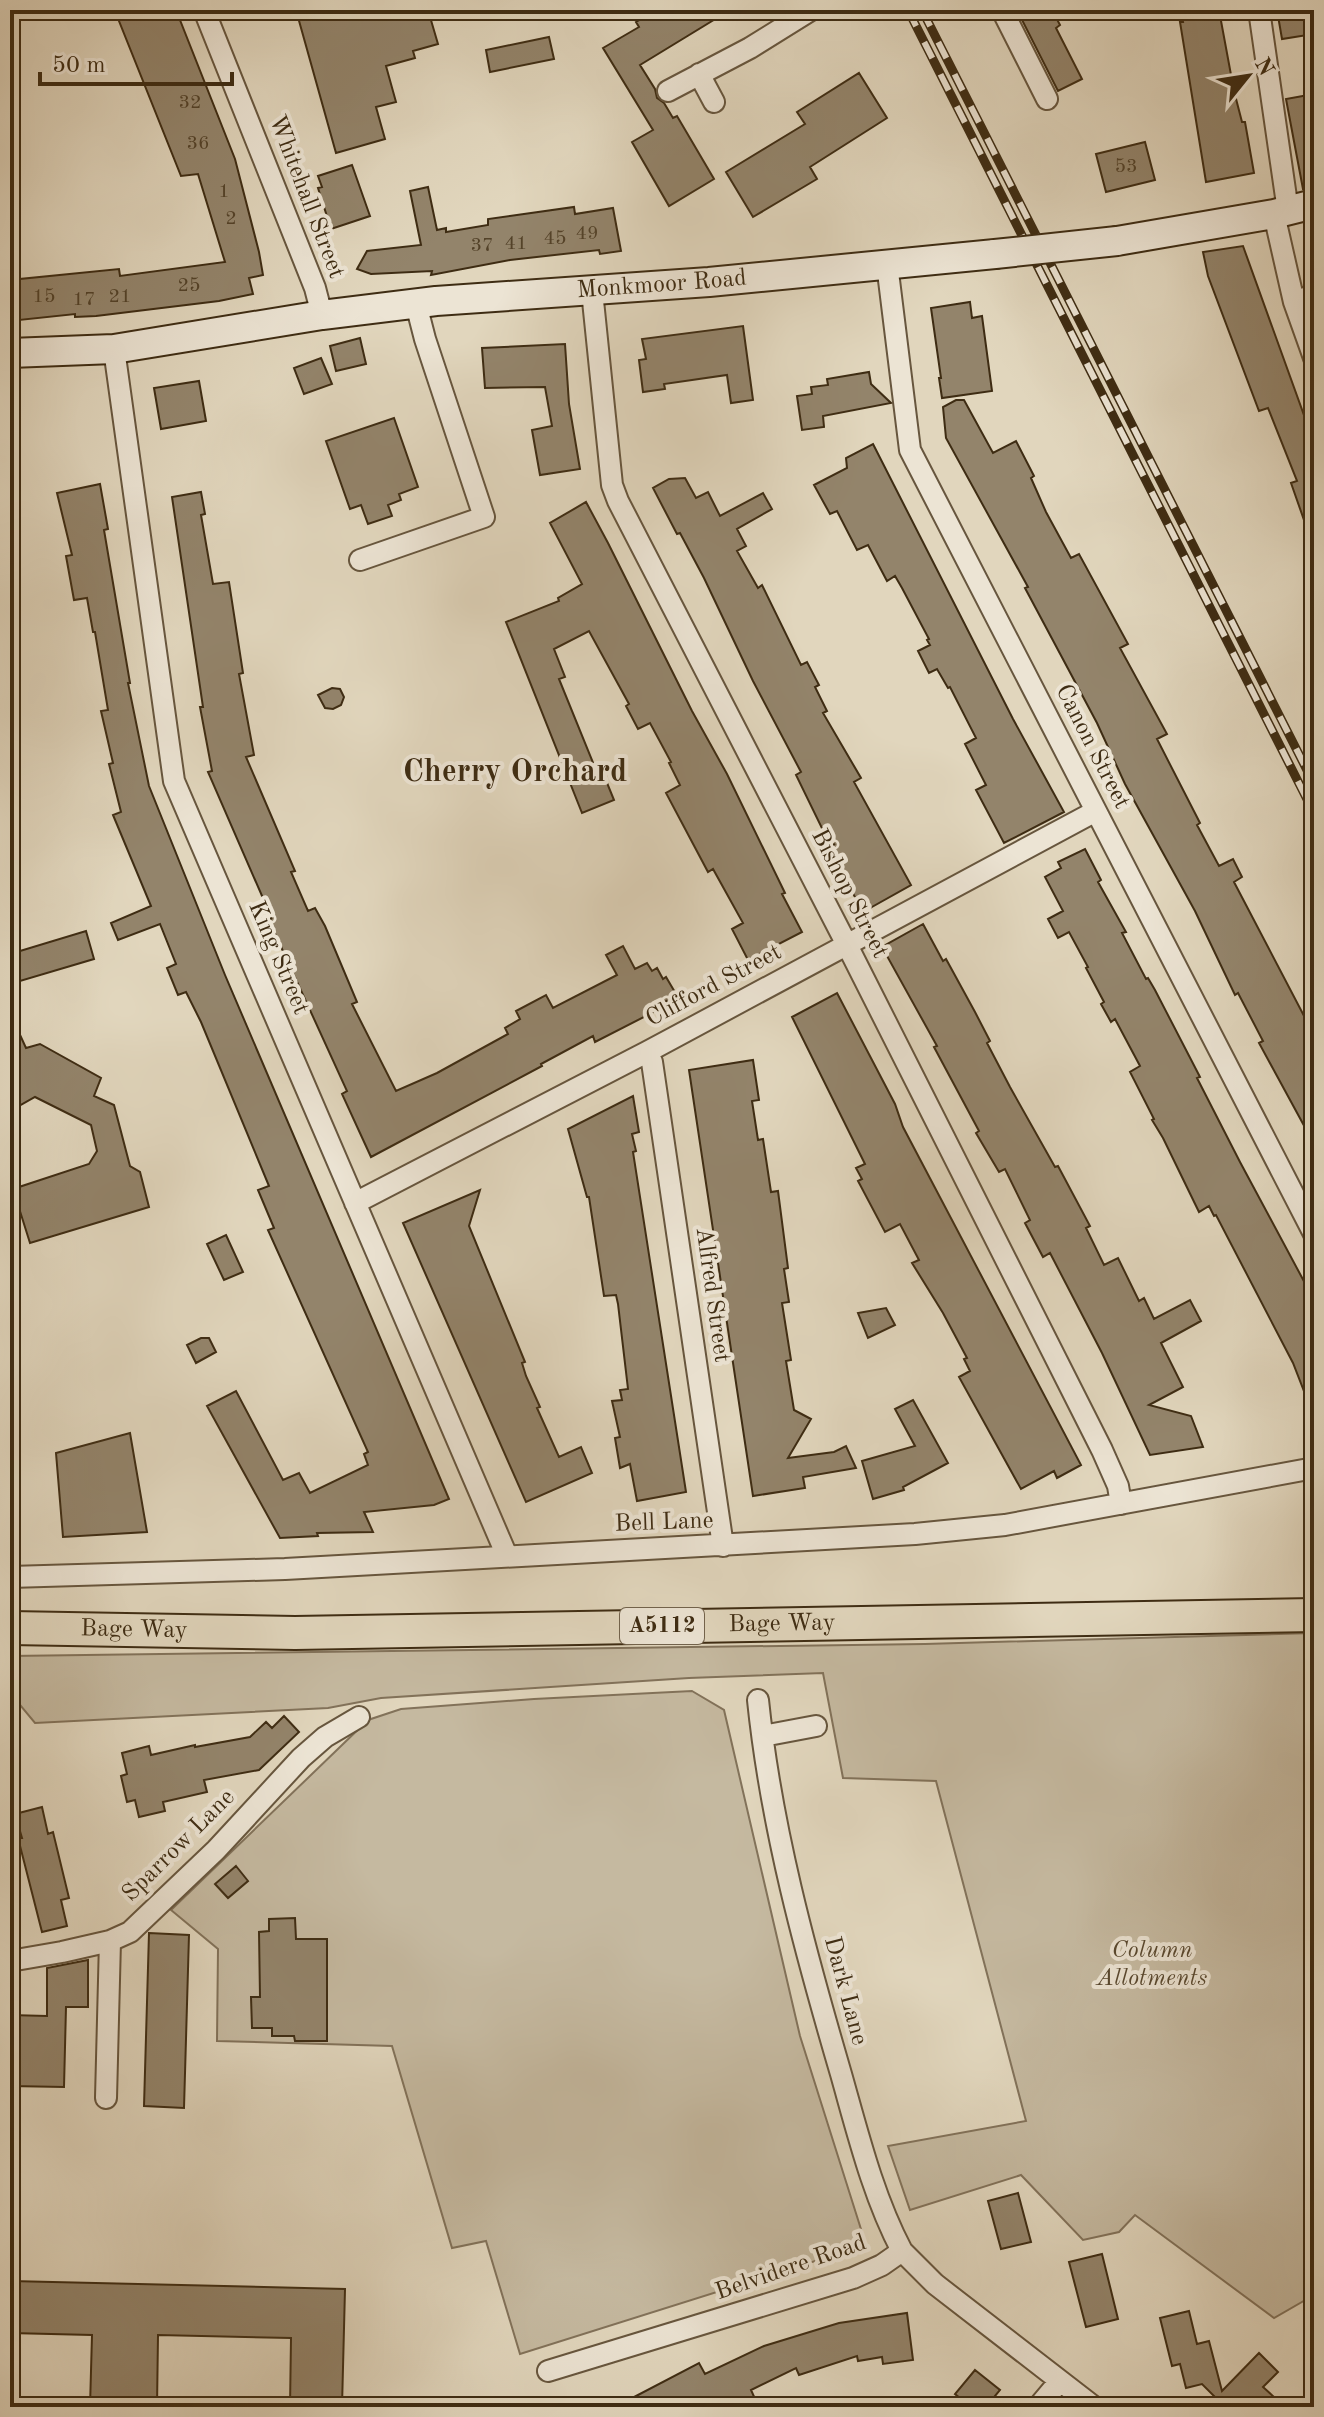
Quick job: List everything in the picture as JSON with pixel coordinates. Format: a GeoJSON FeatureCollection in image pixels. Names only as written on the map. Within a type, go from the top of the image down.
{"type":"FeatureCollection","features":[{"type":"Feature","properties":{"kind":"main road","name":"Bage Way"},"geometry":{"type":"LineString","coordinates":[[10,1628],[295,1633],[1314,1615]]}},
{"type":"Feature","properties":{"kind":"street","name":"Whitehall Street"},"geometry":{"type":"LineString","coordinates":[[204,10],[315,288],[322,315]]}},
{"type":"Feature","properties":{"kind":"street"},"geometry":{"type":"LineString","coordinates":[[668,91],[750,48],[811,10]]}},
{"type":"Feature","properties":{"kind":"street"},"geometry":{"type":"LineString","coordinates":[[1002,10],[1047,99]]}},
{"type":"Feature","properties":{"kind":"street"},"geometry":{"type":"LineString","coordinates":[[1259,10],[1314,358]]}},
{"type":"Feature","properties":{"kind":"street"},"geometry":{"type":"LineString","coordinates":[[699,74],[714,102]]}},
{"type":"Feature","properties":{"kind":"street","name":"Monkmoor Road"},"geometry":{"type":"LineString","coordinates":[[10,353],[114,349],[322,315],[416,304],[592,291],[1117,241],[1292,210]]}},
{"type":"Feature","properties":{"kind":"street","name":"Canon Street"},"geometry":{"type":"LineString","coordinates":[[887,264],[910,450],[1314,1234]]}},
{"type":"Feature","properties":{"kind":"street","name":"Bishop Street"},"geometry":{"type":"LineString","coordinates":[[592,291],[612,485],[618,501],[1102,1450],[1118,1486],[1121,1504]]}},
{"type":"Feature","properties":{"kind":"street"},"geometry":{"type":"LineString","coordinates":[[360,560],[484,517],[416,304]]}},
{"type":"Feature","properties":{"kind":"street","name":"King Street"},"geometry":{"type":"LineString","coordinates":[[114,349],[174,781],[507,1556]]}},
{"type":"Feature","properties":{"kind":"street","name":"Clifford Street"},"geometry":{"type":"LineString","coordinates":[[355,1203],[647,1052],[1096,811]]}},
{"type":"Feature","properties":{"kind":"street","name":"Alfred Street"},"geometry":{"type":"LineString","coordinates":[[647,1052],[652,1062],[723,1546]]}},
{"type":"Feature","properties":{"kind":"street","name":"Bell Lane"},"geometry":{"type":"LineString","coordinates":[[10,1577],[269,1569],[723,1546],[990,1527],[1314,1468]]}},
{"type":"Feature","properties":{"kind":"street","name":"Dark Lane"},"geometry":{"type":"LineString","coordinates":[[758,1700],[779,1846],[879,2206],[902,2251]]}},
{"type":"Feature","properties":{"kind":"street","name":"Sparrow Lane"},"geometry":{"type":"LineString","coordinates":[[10,1961],[110,1941],[130,1932],[216,1850],[309,1751],[325,1737],[359,1717]]}},
{"type":"Feature","properties":{"kind":"street"},"geometry":{"type":"LineString","coordinates":[[763,1736],[816,1726]]}},
{"type":"Feature","properties":{"kind":"street"},"geometry":{"type":"LineString","coordinates":[[106,2098],[110,1941]]}},
{"type":"Feature","properties":{"kind":"street","name":"Belvidere Road"},"geometry":{"type":"LineString","coordinates":[[548,2371],[853,2278],[882,2265],[902,2251],[935,2284],[1094,2407]]}},
{"type":"Feature","properties":{"kind":"street"},"geometry":{"type":"LineString","coordinates":[[1038,2407],[1059,2382]]}},
{"type":"Feature","properties":{"kind":"green space","name":"Column Allotments"},"geometry":{"type":"Polygon","coordinates":[[[1314,1633],[1314,2295],[1274,2318],[1135,2215],[1119,2232],[1083,2240],[1021,2175],[910,2210],[888,2146],[1026,2121],[936,1781],[843,1778],[823,1673],[689,1678],[381,1698],[328,1708],[35,1723],[10,1693],[10,1656],[925,1644],[1314,1633]]]}},
{"type":"Feature","properties":{"kind":"green space"},"geometry":{"type":"Polygon","coordinates":[[[692,1691],[724,1710],[800,2036],[866,2245],[520,2354],[486,2241],[452,2248],[392,2046],[217,2041],[218,1949],[171,1910],[368,1720],[401,1709],[692,1691]]]}},
{"type":"Feature","properties":{"kind":"building"},"geometry":{"type":"Polygon","coordinates":[[[130,10],[176,10],[235,159],[263,275],[249,278],[253,294],[219,301],[96,316],[75,317],[75,314],[10,321],[10,280],[119,269],[120,276],[225,262],[198,174],[181,176],[117,16],[130,10]]]}},
{"type":"Feature","properties":{"kind":"building"},"geometry":{"type":"Polygon","coordinates":[[[296,10],[428,10],[438,44],[413,51],[415,58],[386,66],[396,102],[376,107],[385,139],[336,153],[296,10]]]}},
{"type":"Feature","properties":{"kind":"building"},"geometry":{"type":"Polygon","coordinates":[[[656,10],[730,10],[640,65],[657,98],[673,118],[677,116],[714,179],[669,206],[632,142],[653,130],[603,48],[639,27],[636,22],[656,10]]]}},
{"type":"Feature","properties":{"kind":"building"},"geometry":{"type":"Polygon","coordinates":[[[1017,10],[1052,10],[1060,25],[1056,28],[1082,79],[1058,91],[1017,10]]]}},
{"type":"Feature","properties":{"kind":"building"},"geometry":{"type":"Polygon","coordinates":[[[1181,10],[1219,10],[1254,173],[1206,182],[1180,22],[1183,22],[1181,10]]]}},
{"type":"Feature","properties":{"kind":"building"},"geometry":{"type":"Polygon","coordinates":[[[1277,10],[1314,10],[1314,34],[1282,39],[1277,10]]]}},
{"type":"Feature","properties":{"kind":"building"},"geometry":{"type":"Polygon","coordinates":[[[549,37],[554,59],[490,72],[486,50],[549,37]]]}},
{"type":"Feature","properties":{"kind":"building"},"geometry":{"type":"Polygon","coordinates":[[[859,73],[887,118],[810,167],[817,179],[753,217],[726,172],[805,124],[797,112],[859,73]]]}},
{"type":"Feature","properties":{"kind":"building"},"geometry":{"type":"Polygon","coordinates":[[[1314,94],[1314,187],[1303,189],[1286,99],[1314,94]]]}},
{"type":"Feature","properties":{"kind":"building"},"geometry":{"type":"Polygon","coordinates":[[[1145,142],[1155,180],[1106,192],[1096,154],[1145,142]]]}},
{"type":"Feature","properties":{"kind":"building"},"geometry":{"type":"Polygon","coordinates":[[[352,165],[370,216],[331,229],[318,188],[322,187],[318,176],[352,165]]]}},
{"type":"Feature","properties":{"kind":"building"},"geometry":{"type":"Polygon","coordinates":[[[428,187],[437,230],[446,228],[446,232],[488,225],[488,219],[574,207],[575,214],[613,208],[621,251],[600,254],[599,250],[510,260],[431,275],[432,271],[371,274],[357,269],[367,251],[421,245],[410,191],[428,187]]]}},
{"type":"Feature","properties":{"kind":"building"},"geometry":{"type":"Polygon","coordinates":[[[1243,246],[1314,443],[1314,539],[1311,540],[1291,483],[1297,481],[1268,408],[1259,411],[1208,276],[1203,252],[1243,246]]]}},
{"type":"Feature","properties":{"kind":"building"},"geometry":{"type":"Polygon","coordinates":[[[970,302],[972,318],[982,316],[992,391],[942,398],[931,308],[970,302]]]}},
{"type":"Feature","properties":{"kind":"building"},"geometry":{"type":"Polygon","coordinates":[[[743,326],[753,400],[731,403],[727,375],[664,384],[665,389],[643,392],[639,360],[646,359],[642,339],[743,326]]]}},
{"type":"Feature","properties":{"kind":"building"},"geometry":{"type":"Polygon","coordinates":[[[360,338],[366,364],[336,371],[330,346],[360,338]]]}},
{"type":"Feature","properties":{"kind":"building"},"geometry":{"type":"Polygon","coordinates":[[[565,344],[569,404],[580,469],[540,475],[532,430],[552,426],[545,387],[485,388],[482,348],[565,344]]]}},
{"type":"Feature","properties":{"kind":"building"},"geometry":{"type":"Polygon","coordinates":[[[321,358],[332,384],[304,394],[294,368],[321,358]]]}},
{"type":"Feature","properties":{"kind":"building"},"geometry":{"type":"Polygon","coordinates":[[[869,372],[871,384],[891,403],[823,416],[824,427],[802,430],[797,396],[812,394],[811,387],[828,385],[827,379],[869,372]]]}},
{"type":"Feature","properties":{"kind":"building"},"geometry":{"type":"Polygon","coordinates":[[[199,381],[206,421],[161,429],[154,388],[199,381]]]}},
{"type":"Feature","properties":{"kind":"building"},"geometry":{"type":"Polygon","coordinates":[[[956,400],[964,400],[993,453],[1016,441],[1034,476],[1031,478],[1046,512],[1071,558],[1079,554],[1128,644],[1120,648],[1167,734],[1157,739],[1200,823],[1197,825],[1219,866],[1233,859],[1242,877],[1234,882],[1314,1035],[1314,1052],[1306,1057],[1314,1072],[1314,1144],[1259,1043],[1263,1041],[1238,993],[1235,995],[1195,911],[1125,784],[1097,723],[1025,588],[1028,587],[946,438],[943,407],[956,400]]]}},
{"type":"Feature","properties":{"kind":"building"},"geometry":{"type":"Polygon","coordinates":[[[394,418],[418,487],[399,494],[401,500],[388,505],[392,516],[368,524],[361,505],[350,509],[326,441],[394,418]]]}},
{"type":"Feature","properties":{"kind":"building"},"geometry":{"type":"Polygon","coordinates":[[[873,444],[1013,719],[1064,812],[1004,843],[976,790],[986,785],[965,744],[976,738],[950,687],[937,669],[929,673],[918,651],[930,645],[929,639],[902,588],[895,576],[887,581],[868,545],[857,550],[837,511],[830,514],[814,485],[847,468],[846,458],[873,444]]]}},
{"type":"Feature","properties":{"kind":"building"},"geometry":{"type":"Polygon","coordinates":[[[685,478],[696,498],[708,492],[720,516],[763,493],[772,509],[737,529],[746,546],[737,551],[758,588],[762,585],[801,665],[807,662],[819,685],[815,687],[827,711],[823,713],[861,778],[854,782],[911,885],[863,912],[796,775],[801,772],[704,578],[653,488],[669,479],[685,478]]]}},
{"type":"Feature","properties":{"kind":"building"},"geometry":{"type":"Polygon","coordinates":[[[100,484],[108,529],[104,530],[128,683],[149,786],[225,975],[449,1499],[434,1505],[364,1512],[373,1532],[317,1533],[318,1536],[280,1538],[207,1406],[236,1391],[283,1480],[299,1473],[310,1493],[368,1465],[364,1454],[368,1452],[268,1230],[274,1228],[258,1190],[269,1186],[201,1022],[186,992],[178,995],[167,968],[176,964],[160,924],[118,940],[111,923],[151,906],[113,815],[121,812],[109,764],[113,763],[101,711],[108,710],[95,632],[87,598],[74,600],[66,556],[72,555],[57,493],[100,484]]]}},
{"type":"Feature","properties":{"kind":"building"},"geometry":{"type":"Polygon","coordinates":[[[201,492],[205,514],[201,515],[213,584],[229,582],[243,673],[239,674],[254,755],[246,757],[295,871],[291,872],[308,911],[315,908],[325,926],[357,1002],[352,1004],[396,1091],[437,1073],[508,1034],[505,1028],[520,1019],[516,1011],[546,995],[553,1008],[617,975],[606,955],[623,946],[635,969],[647,963],[652,971],[657,968],[679,999],[595,1042],[593,1036],[371,1157],[342,1094],[347,1091],[266,914],[269,912],[208,772],[212,771],[200,707],[203,707],[172,497],[201,492]]]}},
{"type":"Feature","properties":{"kind":"building"},"geometry":{"type":"Polygon","coordinates":[[[586,502],[727,774],[802,932],[748,960],[732,929],[743,923],[713,869],[708,872],[666,793],[680,785],[671,762],[650,723],[638,729],[626,706],[629,704],[589,631],[554,649],[565,677],[559,679],[596,770],[601,768],[614,800],[582,813],[506,622],[559,601],[558,598],[582,584],[550,523],[586,502]]]}},
{"type":"Feature","properties":{"kind":"building"},"geometry":{"type":"Polygon","coordinates":[[[332,688],[340,689],[344,697],[341,705],[333,709],[325,708],[318,695],[332,688]]]}},
{"type":"Feature","properties":{"kind":"building"},"geometry":{"type":"Polygon","coordinates":[[[1085,849],[1101,880],[1098,882],[1126,932],[1122,933],[1155,990],[1240,1162],[1314,1300],[1314,1417],[1293,1363],[1216,1215],[1209,1206],[1199,1212],[1152,1120],[1130,1072],[1140,1066],[1115,1019],[1111,1022],[1101,1004],[1104,1002],[1088,967],[1069,932],[1058,938],[1048,919],[1063,911],[1045,877],[1061,868],[1058,862],[1085,849]]]}},
{"type":"Feature","properties":{"kind":"building"},"geometry":{"type":"Polygon","coordinates":[[[923,924],[943,961],[946,959],[990,1041],[987,1043],[1010,1087],[1090,1226],[1086,1228],[1104,1265],[1118,1258],[1139,1301],[1144,1298],[1154,1319],[1190,1300],[1201,1321],[1161,1343],[1183,1387],[1149,1405],[1191,1416],[1203,1447],[1150,1455],[1050,1253],[1043,1257],[1025,1223],[1030,1220],[1005,1169],[999,1172],[976,1133],[979,1131],[934,1047],[937,1046],[882,947],[923,924]]]}},
{"type":"Feature","properties":{"kind":"building"},"geometry":{"type":"Polygon","coordinates":[[[86,931],[94,959],[10,984],[10,954],[86,931]]]}},
{"type":"Feature","properties":{"kind":"building"},"geometry":{"type":"Polygon","coordinates":[[[837,993],[895,1104],[903,1127],[1081,1465],[1057,1478],[1054,1471],[1021,1489],[959,1377],[970,1371],[964,1359],[967,1358],[912,1263],[919,1260],[900,1224],[885,1232],[858,1181],[862,1179],[856,1168],[865,1164],[792,1017],[837,993]]]}},
{"type":"Feature","properties":{"kind":"building"},"geometry":{"type":"Polygon","coordinates":[[[10,1013],[26,1048],[40,1044],[101,1078],[94,1096],[114,1105],[130,1166],[140,1172],[149,1207],[30,1243],[13,1189],[89,1164],[97,1151],[91,1125],[35,1097],[10,1111],[10,1013]]]}},
{"type":"Feature","properties":{"kind":"building"},"geometry":{"type":"Polygon","coordinates":[[[753,1060],[759,1100],[752,1101],[758,1140],[763,1139],[771,1192],[778,1191],[788,1268],[784,1269],[789,1302],[782,1303],[791,1360],[786,1361],[794,1410],[811,1419],[788,1458],[834,1452],[846,1446],[856,1468],[803,1477],[805,1488],[753,1496],[689,1070],[753,1060]]]}},
{"type":"Feature","properties":{"kind":"building"},"geometry":{"type":"Polygon","coordinates":[[[633,1096],[639,1132],[632,1134],[636,1151],[633,1152],[686,1492],[637,1501],[630,1464],[620,1468],[615,1438],[620,1437],[612,1401],[622,1400],[620,1390],[628,1389],[618,1304],[616,1295],[604,1296],[589,1197],[568,1129],[633,1096]]]}},
{"type":"Feature","properties":{"kind":"building"},"geometry":{"type":"Polygon","coordinates":[[[480,1190],[469,1226],[525,1362],[522,1363],[526,1376],[540,1407],[537,1408],[559,1457],[581,1447],[592,1473],[526,1502],[403,1223],[480,1190]]]}},
{"type":"Feature","properties":{"kind":"building"},"geometry":{"type":"Polygon","coordinates":[[[226,1235],[243,1272],[224,1280],[207,1244],[226,1235]]]}},
{"type":"Feature","properties":{"kind":"building"},"geometry":{"type":"Polygon","coordinates":[[[886,1308],[895,1325],[868,1338],[858,1313],[886,1308]]]}},
{"type":"Feature","properties":{"kind":"building"},"geometry":{"type":"Polygon","coordinates":[[[201,1338],[209,1338],[216,1352],[196,1363],[187,1345],[201,1338]]]}},
{"type":"Feature","properties":{"kind":"building"},"geometry":{"type":"Polygon","coordinates":[[[913,1400],[948,1463],[903,1487],[904,1490],[873,1499],[862,1461],[915,1446],[895,1409],[913,1400]]]}},
{"type":"Feature","properties":{"kind":"building"},"geometry":{"type":"Polygon","coordinates":[[[130,1433],[147,1532],[63,1537],[56,1453],[130,1433]]]}},
{"type":"Feature","properties":{"kind":"building"},"geometry":{"type":"Polygon","coordinates":[[[284,1716],[299,1732],[259,1770],[204,1780],[207,1792],[163,1802],[165,1811],[139,1817],[135,1800],[127,1802],[121,1776],[127,1774],[122,1753],[149,1746],[151,1755],[250,1737],[266,1722],[272,1728],[284,1716]]]}},
{"type":"Feature","properties":{"kind":"building"},"geometry":{"type":"Polygon","coordinates":[[[42,1807],[48,1834],[53,1832],[69,1898],[61,1900],[67,1926],[42,1932],[18,1838],[22,1838],[15,1814],[42,1807]]]}},
{"type":"Feature","properties":{"kind":"building"},"geometry":{"type":"Polygon","coordinates":[[[236,1866],[248,1881],[228,1898],[215,1884],[236,1866]]]}},
{"type":"Feature","properties":{"kind":"building"},"geometry":{"type":"Polygon","coordinates":[[[295,1918],[296,1939],[327,1939],[327,2041],[295,2041],[294,2036],[272,2036],[272,2028],[252,2028],[251,1997],[260,1997],[259,1932],[269,1931],[269,1919],[295,1918]]]}},
{"type":"Feature","properties":{"kind":"building"},"geometry":{"type":"Polygon","coordinates":[[[149,1933],[189,1935],[184,2108],[144,2106],[149,1933]]]}},
{"type":"Feature","properties":{"kind":"building"},"geometry":{"type":"Polygon","coordinates":[[[88,1960],[88,2007],[66,2007],[64,2087],[10,2086],[10,2015],[47,2016],[47,1968],[88,1960]]]}},
{"type":"Feature","properties":{"kind":"building"},"geometry":{"type":"Polygon","coordinates":[[[1018,2193],[1031,2242],[1001,2249],[988,2201],[1018,2193]]]}},
{"type":"Feature","properties":{"kind":"building"},"geometry":{"type":"Polygon","coordinates":[[[1102,2254],[1118,2319],[1086,2327],[1069,2262],[1102,2254]]]}},
{"type":"Feature","properties":{"kind":"building"},"geometry":{"type":"Polygon","coordinates":[[[10,2281],[345,2289],[342,2407],[290,2407],[291,2338],[158,2335],[157,2407],[90,2407],[92,2335],[10,2333],[10,2281]]]}},
{"type":"Feature","properties":{"kind":"building"},"geometry":{"type":"Polygon","coordinates":[[[1189,2311],[1197,2344],[1209,2341],[1222,2391],[1259,2353],[1278,2372],[1263,2387],[1274,2397],[1265,2407],[1225,2407],[1202,2384],[1186,2388],[1180,2364],[1172,2366],[1160,2318],[1189,2311]]]}},
{"type":"Feature","properties":{"kind":"building"},"geometry":{"type":"Polygon","coordinates":[[[907,2313],[913,2360],[883,2364],[882,2357],[858,2361],[857,2356],[799,2375],[796,2368],[751,2390],[756,2401],[743,2407],[615,2407],[699,2363],[705,2374],[764,2346],[839,2323],[907,2313]]]}},
{"type":"Feature","properties":{"kind":"building"},"geometry":{"type":"Polygon","coordinates":[[[975,2370],[1000,2390],[986,2407],[971,2407],[955,2394],[975,2370]]]}},
{"type":"Feature","properties":{"kind":"railway"},"geometry":{"type":"LineString","coordinates":[[908,10],[1314,813]]}},
{"type":"Feature","properties":{"kind":"railway"},"geometry":{"type":"LineString","coordinates":[[922,10],[1314,784]]}},
{"type":"Feature","properties":{"kind":"district","name":"Cherry Orchard"},"geometry":{"type":"Point","coordinates":[515,773]}}]}
